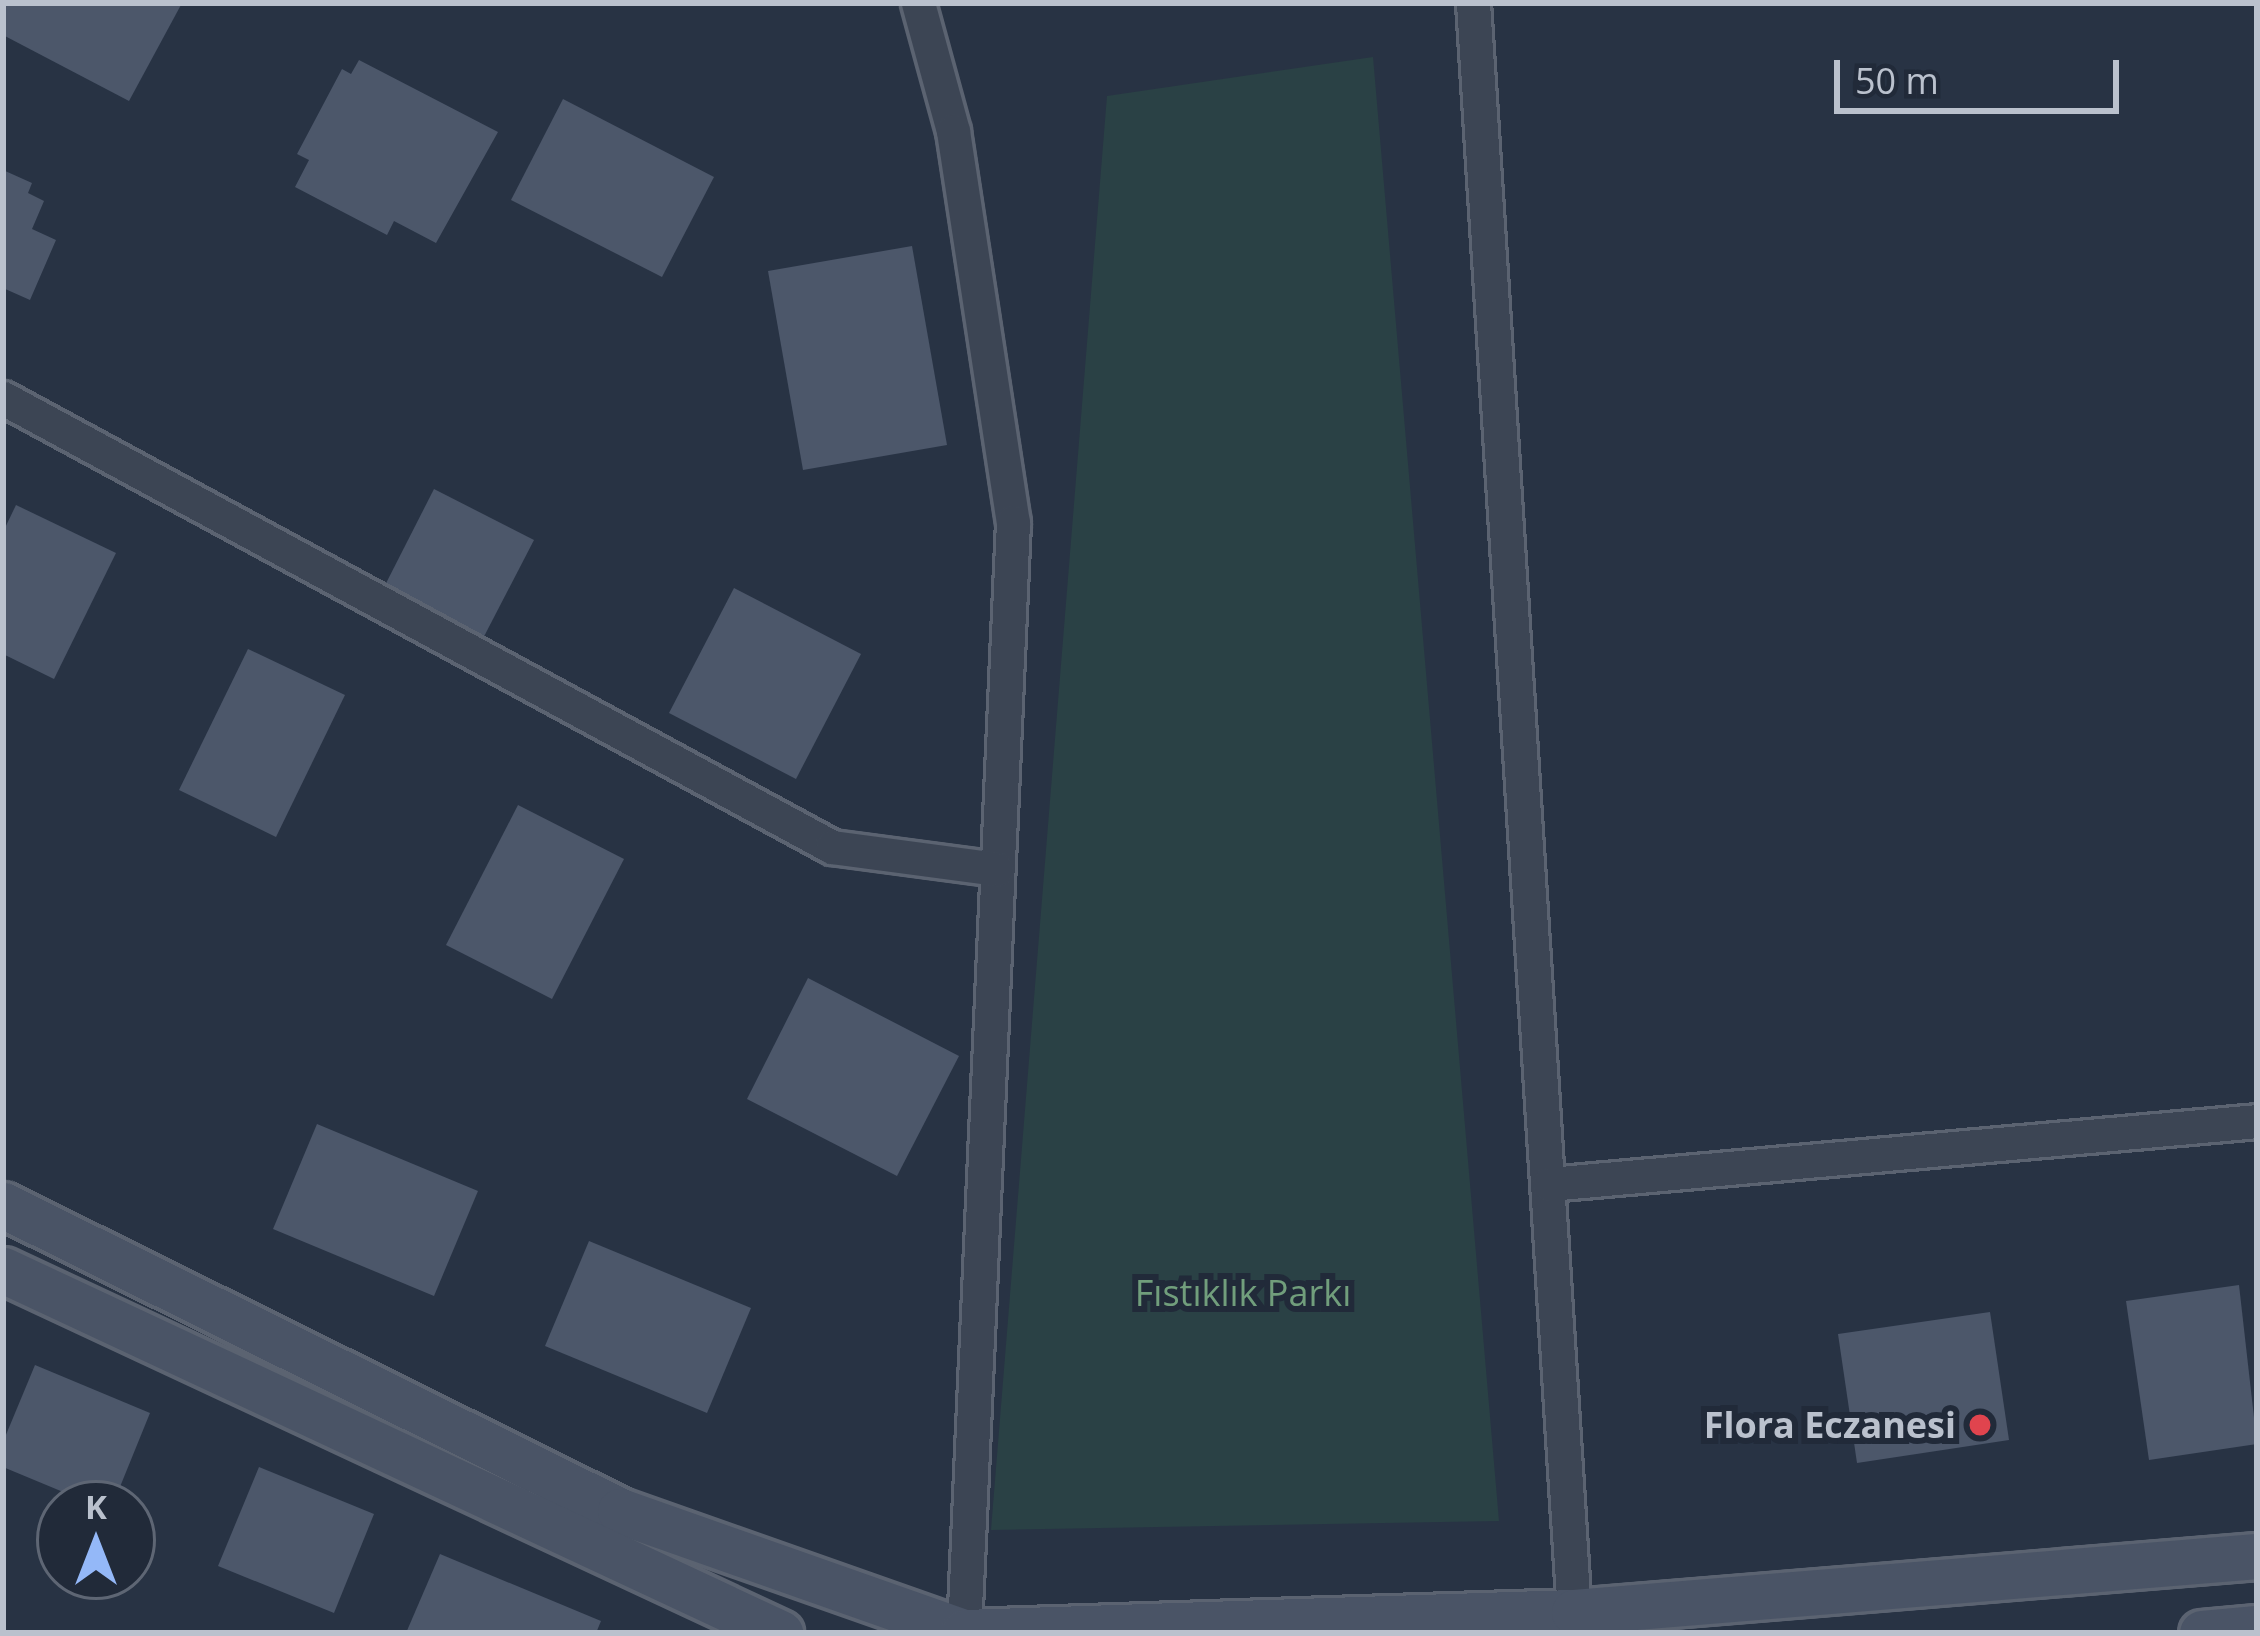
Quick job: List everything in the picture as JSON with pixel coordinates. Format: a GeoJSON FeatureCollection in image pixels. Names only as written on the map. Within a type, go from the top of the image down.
{"type":"FeatureCollection","features":[{"type":"Feature","properties":{"kind":"street"},"geometry":{"type":"LineString","coordinates":[[918,3],[953,131],[1013,522],[964,1632]]}},
{"type":"Feature","properties":{"kind":"street"},"geometry":{"type":"LineString","coordinates":[[1473,3],[1575,1623]]}},
{"type":"Feature","properties":{"kind":"street"},"geometry":{"type":"LineString","coordinates":[[3,398],[832,847],[997,869]]}},
{"type":"Feature","properties":{"kind":"street"},"geometry":{"type":"LineString","coordinates":[[1549,1184],[2257,1121]]}},
{"type":"Feature","properties":{"kind":"street"},"geometry":{"type":"LineString","coordinates":[[3,1205],[620,1510],[964,1632],[1575,1623],[2257,1556]]}},
{"type":"Feature","properties":{"kind":"street"},"geometry":{"type":"LineString","coordinates":[[3,1270],[780,1633]]}},
{"type":"Feature","properties":{"kind":"street"},"geometry":{"type":"LineString","coordinates":[[2202,1633],[2257,1628]]}},
{"type":"Feature","properties":{"kind":"green space","name":"Fıstıklık Parkı"},"geometry":{"type":"Polygon","coordinates":[[[1373,57],[1499,1521],[991,1530],[1107,96],[1373,57]]]}},
{"type":"Feature","properties":{"kind":"building"},"geometry":{"type":"Polygon","coordinates":[[[3,3],[182,3],[129,101],[3,35],[3,3]]]}},
{"type":"Feature","properties":{"kind":"building"},"geometry":{"type":"Polygon","coordinates":[[[359,60],[498,132],[436,243],[394,221],[387,235],[295,187],[309,160],[297,154],[342,69],[351,74],[359,60]]]}},
{"type":"Feature","properties":{"kind":"building"},"geometry":{"type":"Polygon","coordinates":[[[563,99],[714,177],[662,277],[511,200],[563,99]]]}},
{"type":"Feature","properties":{"kind":"building"},"geometry":{"type":"Polygon","coordinates":[[[3,170],[32,183],[28,193],[44,201],[32,229],[56,240],[30,300],[3,288],[3,170]]]}},
{"type":"Feature","properties":{"kind":"building"},"geometry":{"type":"Polygon","coordinates":[[[912,246],[947,445],[803,470],[768,271],[912,246]]]}},
{"type":"Feature","properties":{"kind":"building"},"geometry":{"type":"Polygon","coordinates":[[[434,489],[534,540],[477,650],[378,599],[434,489]]]}},
{"type":"Feature","properties":{"kind":"building"},"geometry":{"type":"Polygon","coordinates":[[[16,505],[116,553],[54,679],[3,654],[3,532],[16,505]]]}},
{"type":"Feature","properties":{"kind":"building"},"geometry":{"type":"Polygon","coordinates":[[[734,588],[861,654],[796,779],[669,713],[734,588]]]}},
{"type":"Feature","properties":{"kind":"building"},"geometry":{"type":"Polygon","coordinates":[[[248,649],[345,695],[276,837],[179,790],[248,649]]]}},
{"type":"Feature","properties":{"kind":"building"},"geometry":{"type":"Polygon","coordinates":[[[518,805],[624,859],[552,999],[446,945],[518,805]]]}},
{"type":"Feature","properties":{"kind":"building"},"geometry":{"type":"Polygon","coordinates":[[[808,978],[959,1056],[897,1176],[747,1099],[808,978]]]}},
{"type":"Feature","properties":{"kind":"building"},"geometry":{"type":"Polygon","coordinates":[[[317,1124],[478,1191],[434,1296],[273,1229],[317,1124]]]}},
{"type":"Feature","properties":{"kind":"building"},"geometry":{"type":"Polygon","coordinates":[[[589,1241],[751,1308],[707,1413],[545,1346],[589,1241]]]}},
{"type":"Feature","properties":{"kind":"building"},"geometry":{"type":"Polygon","coordinates":[[[2239,1285],[2257,1444],[2149,1460],[2126,1301],[2239,1285]]]}},
{"type":"Feature","properties":{"kind":"building"},"geometry":{"type":"Polygon","coordinates":[[[1990,1312],[2009,1440],[1857,1463],[1838,1334],[1990,1312]]]}},
{"type":"Feature","properties":{"kind":"building"},"geometry":{"type":"Polygon","coordinates":[[[35,1365],[150,1413],[123,1480],[36,1481],[3,1467],[3,1442],[35,1365]]]}},
{"type":"Feature","properties":{"kind":"building"},"geometry":{"type":"Polygon","coordinates":[[[259,1467],[374,1514],[334,1613],[218,1566],[259,1467]]]}},
{"type":"Feature","properties":{"kind":"building"},"geometry":{"type":"Polygon","coordinates":[[[440,1554],[601,1621],[596,1633],[406,1633],[440,1554]]]}},
{"type":"Feature","properties":{"kind":"place","name":"Flora Eczanesi"},"geometry":{"type":"Point","coordinates":[1980,1425]}}]}
